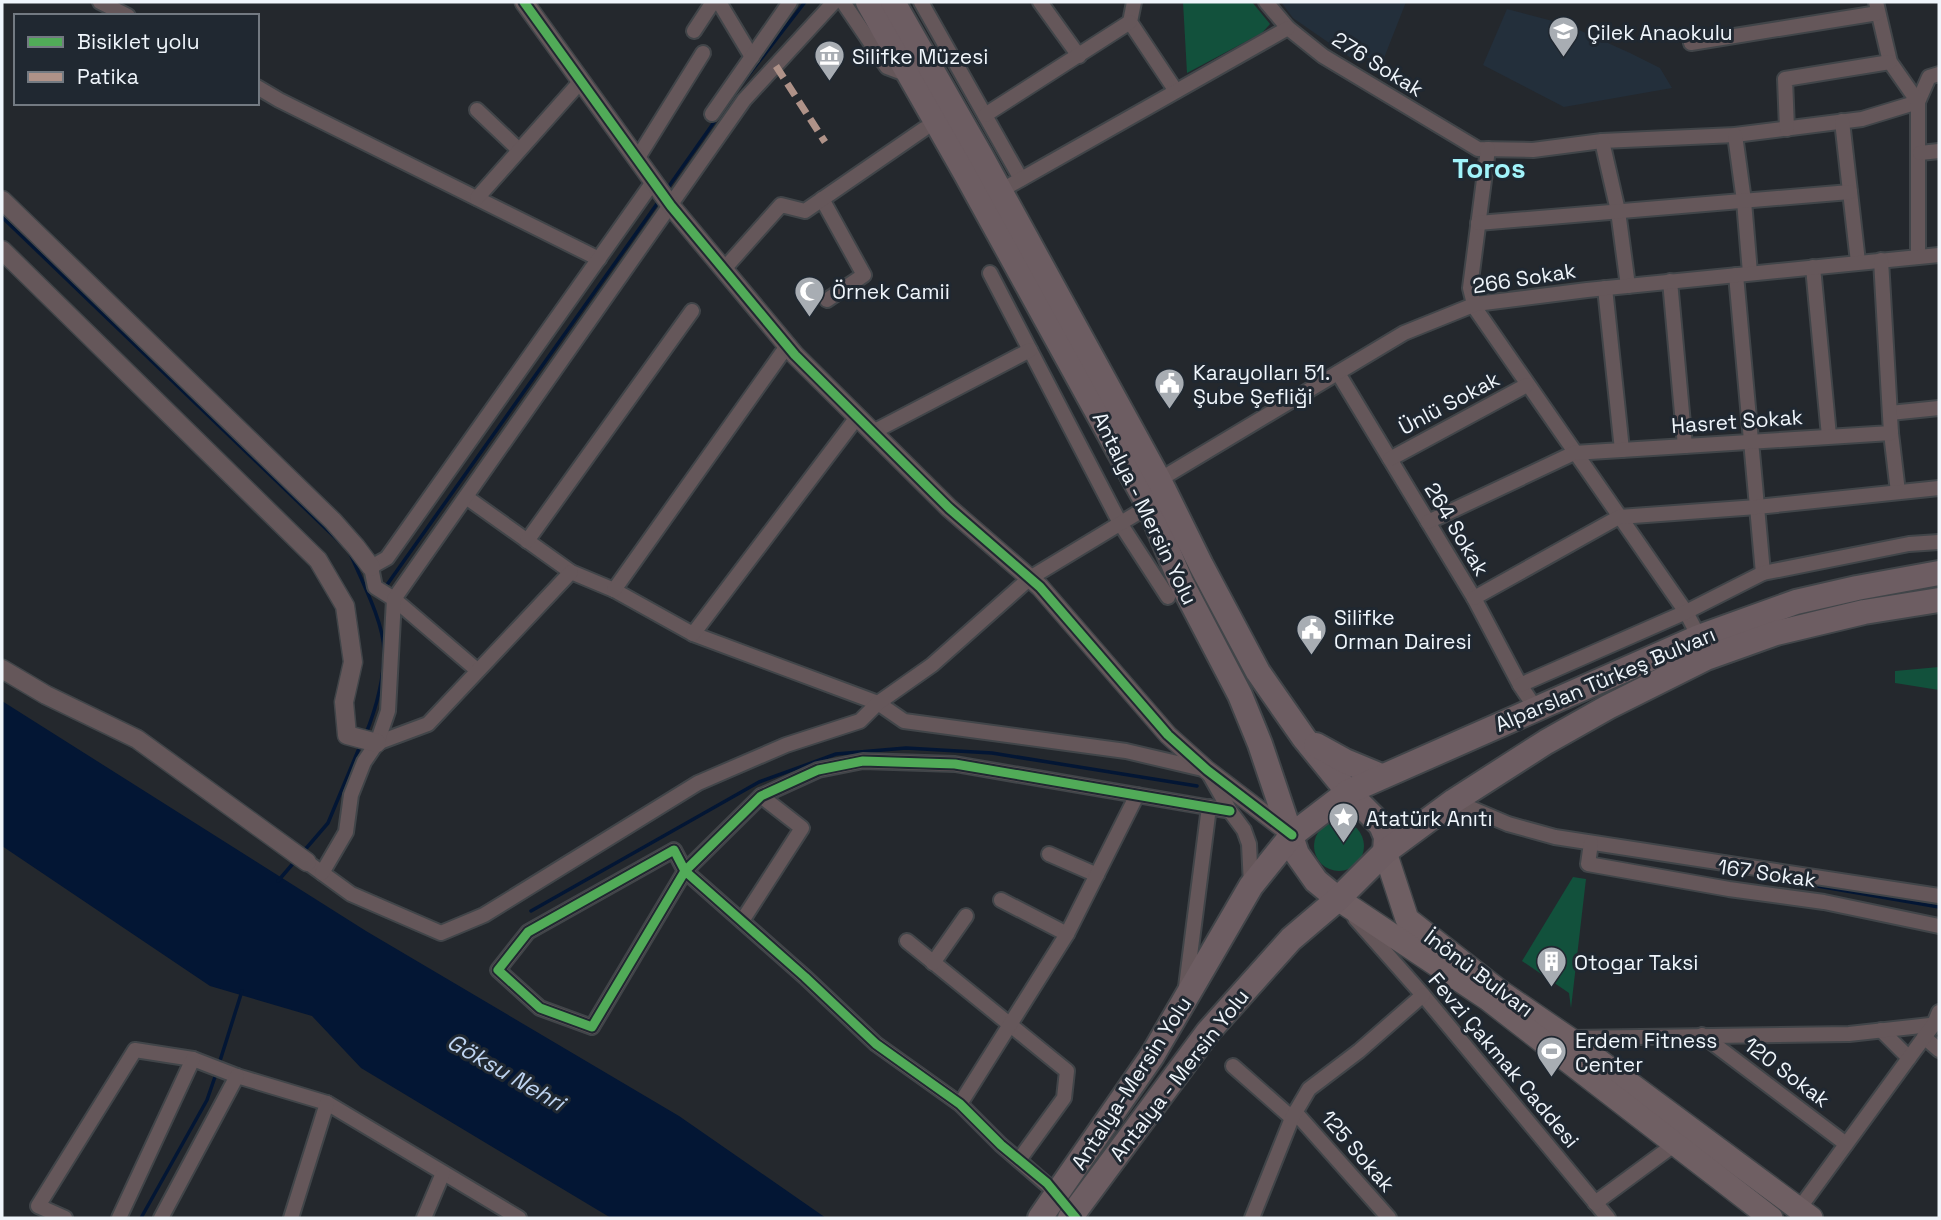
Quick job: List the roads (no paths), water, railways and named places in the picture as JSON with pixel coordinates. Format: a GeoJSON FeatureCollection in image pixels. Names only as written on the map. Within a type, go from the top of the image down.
{"type":"FeatureCollection","features":[{"type":"Feature","properties":{"kind":"highway","name":"Antalya - Mersin Yolu"},"geometry":{"type":"LineString","coordinates":[[868,2],[1149,506],[1181,582],[1240,695],[1292,835],[1251,886],[1190,992]]}},
{"type":"Feature","properties":{"kind":"highway","name":"Antalya - Mersin Yolu"},"geometry":{"type":"LineString","coordinates":[[893,2],[1011,185],[1201,565],[1258,672],[1304,738],[1348,792]]}},
{"type":"Feature","properties":{"kind":"highway","name":"Alparslan Türkeş Bulvarı"},"geometry":{"type":"LineString","coordinates":[[1292,835],[1348,792],[1699,636],[1796,602],[1939,573]]}},
{"type":"Feature","properties":{"kind":"highway","name":"Alparslan Türkeş Bulvarı"},"geometry":{"type":"LineString","coordinates":[[1385,852],[1454,800],[1546,741],[1706,658],[1776,633],[1864,612],[1939,600]]}},
{"type":"Feature","properties":{"kind":"highway"},"geometry":{"type":"LineString","coordinates":[[1304,738],[1345,761],[1381,776]]}},
{"type":"Feature","properties":{"kind":"highway"},"geometry":{"type":"LineString","coordinates":[[1348,792],[1381,825],[1386,837],[1385,852]]}},
{"type":"Feature","properties":{"kind":"highway"},"geometry":{"type":"LineString","coordinates":[[1292,835],[1297,854],[1305,867],[1316,881],[1338,899]]}},
{"type":"Feature","properties":{"kind":"highway","name":"Antalya - Mersin Yolu"},"geometry":{"type":"LineString","coordinates":[[1070,1218],[1208,1032],[1291,939],[1338,899],[1385,852]]}},
{"type":"Feature","properties":{"kind":"highway","name":"Antalya-Mersin Yolu"},"geometry":{"type":"LineString","coordinates":[[1040,1218],[1152,1056],[1190,992]]}},
{"type":"Feature","properties":{"kind":"main road","name":"İnönü Bulvarı"},"geometry":{"type":"LineString","coordinates":[[1385,852],[1408,919],[1499,992],[1568,1038],[1800,1215]]}},
{"type":"Feature","properties":{"kind":"main road","name":"İnönü Bulvarı"},"geometry":{"type":"LineString","coordinates":[[1338,899],[1488,999],[1771,1218]]}},
{"type":"Feature","properties":{"kind":"street"},"geometry":{"type":"LineString","coordinates":[[100,2],[124,14]]}},
{"type":"Feature","properties":{"kind":"street"},"geometry":{"type":"LineString","coordinates":[[524,2],[671,206],[788,346],[949,508],[1040,587],[1168,735],[1207,770],[1292,835]]}},
{"type":"Feature","properties":{"kind":"street"},"geometry":{"type":"LineString","coordinates":[[694,31],[713,2]]}},
{"type":"Feature","properties":{"kind":"street"},"geometry":{"type":"LineString","coordinates":[[719,2],[752,57]]}},
{"type":"Feature","properties":{"kind":"street"},"geometry":{"type":"LineString","coordinates":[[712,114],[790,2]]}},
{"type":"Feature","properties":{"kind":"street"},"geometry":{"type":"LineString","coordinates":[[322,873],[346,832],[351,795],[364,762],[377,743],[388,712],[394,599],[744,100],[834,2]]}},
{"type":"Feature","properties":{"kind":"street"},"geometry":{"type":"LineString","coordinates":[[843,2],[887,67],[909,75]]}},
{"type":"Feature","properties":{"kind":"street"},"geometry":{"type":"LineString","coordinates":[[921,2],[985,115],[1011,185],[1288,28]]}},
{"type":"Feature","properties":{"kind":"street"},"geometry":{"type":"LineString","coordinates":[[1040,2],[1079,56]]}},
{"type":"Feature","properties":{"kind":"street"},"geometry":{"type":"LineString","coordinates":[[1134,2],[1130,23],[1176,91]]}},
{"type":"Feature","properties":{"kind":"street","name":"276 Sokak"},"geometry":{"type":"LineString","coordinates":[[1266,2],[1288,28],[1324,56],[1483,149]]}},
{"type":"Feature","properties":{"kind":"street"},"geometry":{"type":"LineString","coordinates":[[1691,43],[1877,7],[1890,62],[1918,102]]}},
{"type":"Feature","properties":{"kind":"street"},"geometry":{"type":"LineString","coordinates":[[985,115],[1130,23]]}},
{"type":"Feature","properties":{"kind":"street"},"geometry":{"type":"LineString","coordinates":[[637,159],[703,53]]}},
{"type":"Feature","properties":{"kind":"street"},"geometry":{"type":"LineString","coordinates":[[1787,129],[1785,79],[1890,62]]}},
{"type":"Feature","properties":{"kind":"street"},"geometry":{"type":"LineString","coordinates":[[1918,256],[1918,102],[1929,77],[1939,74]]}},
{"type":"Feature","properties":{"kind":"street"},"geometry":{"type":"LineString","coordinates":[[477,198],[581,81]]}},
{"type":"Feature","properties":{"kind":"street"},"geometry":{"type":"LineString","coordinates":[[259,88],[599,259]]}},
{"type":"Feature","properties":{"kind":"street"},"geometry":{"type":"LineString","coordinates":[[1699,636],[1686,612],[1474,305],[1470,288],[1483,149],[1533,150],[1602,141],[1735,135],[1862,119],[1918,102]]}},
{"type":"Feature","properties":{"kind":"street"},"geometry":{"type":"LineString","coordinates":[[477,110],[519,150]]}},
{"type":"Feature","properties":{"kind":"street"},"geometry":{"type":"LineString","coordinates":[[1842,121],[1858,262]]}},
{"type":"Feature","properties":{"kind":"street"},"geometry":{"type":"LineString","coordinates":[[724,269],[781,205],[805,211],[924,129]]}},
{"type":"Feature","properties":{"kind":"street"},"geometry":{"type":"LineString","coordinates":[[1735,135],[1744,201],[1743,274],[1751,441],[1763,573]]}},
{"type":"Feature","properties":{"kind":"street"},"geometry":{"type":"LineString","coordinates":[[1602,141],[1618,211],[1628,286]]}},
{"type":"Feature","properties":{"kind":"street"},"geometry":{"type":"LineString","coordinates":[[1920,153],[1939,151]]}},
{"type":"Feature","properties":{"kind":"street"},"geometry":{"type":"LineString","coordinates":[[370,567],[387,558],[653,182]]}},
{"type":"Feature","properties":{"kind":"street"},"geometry":{"type":"LineString","coordinates":[[1478,223],[1850,192]]}},
{"type":"Feature","properties":{"kind":"street"},"geometry":{"type":"LineString","coordinates":[[822,199],[864,275],[827,300]]}},
{"type":"Feature","properties":{"kind":"street"},"geometry":{"type":"LineString","coordinates":[[2,200],[333,521],[370,567],[375,587],[394,599],[477,670]]}},
{"type":"Feature","properties":{"kind":"street"},"geometry":{"type":"LineString","coordinates":[[2,250],[318,560],[345,606],[353,662],[344,702],[346,735],[377,743],[428,724],[571,572]]}},
{"type":"Feature","properties":{"kind":"street","name":"266 Sokak"},"geometry":{"type":"LineString","coordinates":[[1159,480],[1405,333],[1474,305],[1670,281],[1939,255]]}},
{"type":"Feature","properties":{"kind":"street"},"geometry":{"type":"LineString","coordinates":[[1881,260],[1891,433],[1898,492]]}},
{"type":"Feature","properties":{"kind":"street"},"geometry":{"type":"LineString","coordinates":[[1813,267],[1829,436]]}},
{"type":"Feature","properties":{"kind":"street"},"geometry":{"type":"LineString","coordinates":[[990,273],[1120,523],[1168,597]]}},
{"type":"Feature","properties":{"kind":"street"},"geometry":{"type":"LineString","coordinates":[[1670,281],[1685,446]]}},
{"type":"Feature","properties":{"kind":"street"},"geometry":{"type":"LineString","coordinates":[[1605,288],[1622,450]]}},
{"type":"Feature","properties":{"kind":"street"},"geometry":{"type":"LineString","coordinates":[[527,541],[692,311]]}},
{"type":"Feature","properties":{"kind":"street"},"geometry":{"type":"LineString","coordinates":[[614,590],[788,346]]}},
{"type":"Feature","properties":{"kind":"street"},"geometry":{"type":"LineString","coordinates":[[873,432],[1030,350]]}},
{"type":"Feature","properties":{"kind":"street","name":"264 Sokak"},"geometry":{"type":"LineString","coordinates":[[1338,373],[1474,598],[1520,685],[1536,709]]}},
{"type":"Feature","properties":{"kind":"street","name":"Ünlü Sokak"},"geometry":{"type":"LineString","coordinates":[[1390,459],[1527,384]]}},
{"type":"Feature","properties":{"kind":"street"},"geometry":{"type":"LineString","coordinates":[[1890,413],[1939,408]]}},
{"type":"Feature","properties":{"kind":"street"},"geometry":{"type":"LineString","coordinates":[[693,634],[858,416]]}},
{"type":"Feature","properties":{"kind":"street","name":"Hasret Sokak"},"geometry":{"type":"LineString","coordinates":[[1428,522],[1574,453],[1891,433]]}},
{"type":"Feature","properties":{"kind":"street"},"geometry":{"type":"LineString","coordinates":[[1474,598],[1619,517],[1757,507],[1939,488]]}},
{"type":"Feature","properties":{"kind":"street"},"geometry":{"type":"LineString","coordinates":[[466,497],[571,572],[614,590],[693,634],[878,704],[904,721],[1126,751],[1207,770],[1244,830],[1249,844],[1251,886]]}},
{"type":"Feature","properties":{"kind":"street"},"geometry":{"type":"LineString","coordinates":[[2,669],[46,695],[137,739],[351,894],[441,933],[484,915],[698,783],[786,745],[860,721],[878,704],[932,665],[1030,578],[1149,506]]}},
{"type":"Feature","properties":{"kind":"street"},"geometry":{"type":"LineString","coordinates":[[1520,685],[1686,612],[1763,573],[1909,544],[1939,542]]}},
{"type":"Feature","properties":{"kind":"street"},"geometry":{"type":"LineString","coordinates":[[1052,1189],[1001,1145],[960,1104],[876,1044],[685,871],[674,850],[528,933],[498,970],[540,1009],[592,1027],[685,871],[761,796],[818,770],[863,761],[955,764],[1230,811]]}},
{"type":"Feature","properties":{"kind":"street"},"geometry":{"type":"LineString","coordinates":[[960,1104],[1011,1027],[1067,934],[1138,795]]}},
{"type":"Feature","properties":{"kind":"street"},"geometry":{"type":"LineString","coordinates":[[742,921],[802,828],[761,796]]}},
{"type":"Feature","properties":{"kind":"street"},"geometry":{"type":"LineString","coordinates":[[1454,800],[1508,824],[1555,837],[1939,896]]}},
{"type":"Feature","properties":{"kind":"street"},"geometry":{"type":"LineString","coordinates":[[1190,992],[1209,807]]}},
{"type":"Feature","properties":{"kind":"street","name":"167 Sokak"},"geometry":{"type":"LineString","coordinates":[[1591,843],[1588,864],[1729,889],[1824,902],[1939,926]]}},
{"type":"Feature","properties":{"kind":"street"},"geometry":{"type":"LineString","coordinates":[[1049,855],[1097,875]]}},
{"type":"Feature","properties":{"kind":"street","name":"Fevzi Çakmak Caddesi"},"geometry":{"type":"LineString","coordinates":[[1338,899],[1423,995],[1608,1218]]}},
{"type":"Feature","properties":{"kind":"street"},"geometry":{"type":"LineString","coordinates":[[1001,900],[1067,934]]}},
{"type":"Feature","properties":{"kind":"street"},"geometry":{"type":"LineString","coordinates":[[933,963],[966,916]]}},
{"type":"Feature","properties":{"kind":"street"},"geometry":{"type":"LineString","coordinates":[[907,941],[1067,1071],[1064,1098],[1019,1160]]}},
{"type":"Feature","properties":{"kind":"street"},"geometry":{"type":"LineString","coordinates":[[1252,1218],[1294,1115],[1309,1089],[1359,1051],[1423,995]]}},
{"type":"Feature","properties":{"kind":"street"},"geometry":{"type":"LineString","coordinates":[[1568,1038],[1849,1034],[1937,1020]]}},
{"type":"Feature","properties":{"kind":"street"},"geometry":{"type":"LineString","coordinates":[[1800,1215],[1846,1144],[1937,1020]]}},
{"type":"Feature","properties":{"kind":"street"},"geometry":{"type":"LineString","coordinates":[[1881,1030],[1909,1058]]}},
{"type":"Feature","properties":{"kind":"street","name":"120 Sokak"},"geometry":{"type":"LineString","coordinates":[[1702,1035],[1846,1144]]}},
{"type":"Feature","properties":{"kind":"street"},"geometry":{"type":"LineString","coordinates":[[1924,1037],[1939,1050]]}},
{"type":"Feature","properties":{"kind":"street"},"geometry":{"type":"LineString","coordinates":[[65,1218],[38,1206],[135,1050],[192,1059],[236,1076],[327,1103],[519,1218]]}},
{"type":"Feature","properties":{"kind":"street"},"geometry":{"type":"LineString","coordinates":[[119,1218],[192,1059]]}},
{"type":"Feature","properties":{"kind":"street","name":"125 Sokak"},"geometry":{"type":"LineString","coordinates":[[1233,1066],[1294,1115],[1390,1218]]}},
{"type":"Feature","properties":{"kind":"street"},"geometry":{"type":"LineString","coordinates":[[161,1218],[236,1076]]}},
{"type":"Feature","properties":{"kind":"street"},"geometry":{"type":"LineString","coordinates":[[291,1218],[327,1103]]}},
{"type":"Feature","properties":{"kind":"street"},"geometry":{"type":"LineString","coordinates":[[1595,1203],[1675,1144]]}},
{"type":"Feature","properties":{"kind":"street"},"geometry":{"type":"LineString","coordinates":[[424,1218],[443,1173]]}},
{"type":"Feature","properties":{"kind":"water","name":"Göksu Nehri"},"geometry":{"type":"Polygon","coordinates":[[[2,701],[366,931],[679,1116],[826,1218],[611,1218],[361,1068],[312,1016],[210,986],[2,846],[2,701]]]}},
{"type":"Feature","properties":{"kind":"waterway"},"geometry":{"type":"LineString","coordinates":[[740,86],[805,2]]}},
{"type":"Feature","properties":{"kind":"waterway"},"geometry":{"type":"LineString","coordinates":[[667,189],[717,118]]}},
{"type":"Feature","properties":{"kind":"waterway"},"geometry":{"type":"LineString","coordinates":[[384,589],[659,201]]}},
{"type":"Feature","properties":{"kind":"waterway"},"geometry":{"type":"LineString","coordinates":[[2,217],[343,545]]}},
{"type":"Feature","properties":{"kind":"waterway"},"geometry":{"type":"LineString","coordinates":[[350,553],[376,615],[384,651],[379,694],[365,736]]}},
{"type":"Feature","properties":{"kind":"waterway"},"geometry":{"type":"LineString","coordinates":[[303,852],[328,823],[360,746]]}},
{"type":"Feature","properties":{"kind":"waterway"},"geometry":{"type":"LineString","coordinates":[[531,911],[759,782],[836,754],[906,748],[992,753],[1197,786]]}},
{"type":"Feature","properties":{"kind":"waterway"},"geometry":{"type":"LineString","coordinates":[[278,881],[296,860]]}},
{"type":"Feature","properties":{"kind":"waterway"},"geometry":{"type":"LineString","coordinates":[[1806,884],[1939,907]]}},
{"type":"Feature","properties":{"kind":"waterway"},"geometry":{"type":"LineString","coordinates":[[219,1064],[242,991]]}},
{"type":"Feature","properties":{"kind":"waterway"},"geometry":{"type":"LineString","coordinates":[[141,1218],[207,1100],[217,1071]]}},
{"type":"Feature","properties":{"kind":"place","name":"Çilek Anaokulu"},"geometry":{"type":"Point","coordinates":[1564,59]}},
{"type":"Feature","properties":{"kind":"place","name":"Silifke Müzesi"},"geometry":{"type":"Point","coordinates":[829,83]}},
{"type":"Feature","properties":{"kind":"place","name":"Örnek Camii"},"geometry":{"type":"Point","coordinates":[809,318]}},
{"type":"Feature","properties":{"kind":"place","name":"Karayolları 51. Şube Şefliği"},"geometry":{"type":"Point","coordinates":[1170,411]}},
{"type":"Feature","properties":{"kind":"place","name":"Silifke Orman Dairesi"},"geometry":{"type":"Point","coordinates":[1311,656]}},
{"type":"Feature","properties":{"kind":"place","name":"Atatürk Anıtı"},"geometry":{"type":"Point","coordinates":[1343,845]}},
{"type":"Feature","properties":{"kind":"place","name":"Otogar Taksi"},"geometry":{"type":"Point","coordinates":[1551,989]}},
{"type":"Feature","properties":{"kind":"place","name":"Erdem Fitness Center"},"geometry":{"type":"Point","coordinates":[1552,1079]}},
{"type":"Feature","properties":{"kind":"district","name":"Toros"},"geometry":{"type":"Point","coordinates":[1489,168]}}]}
